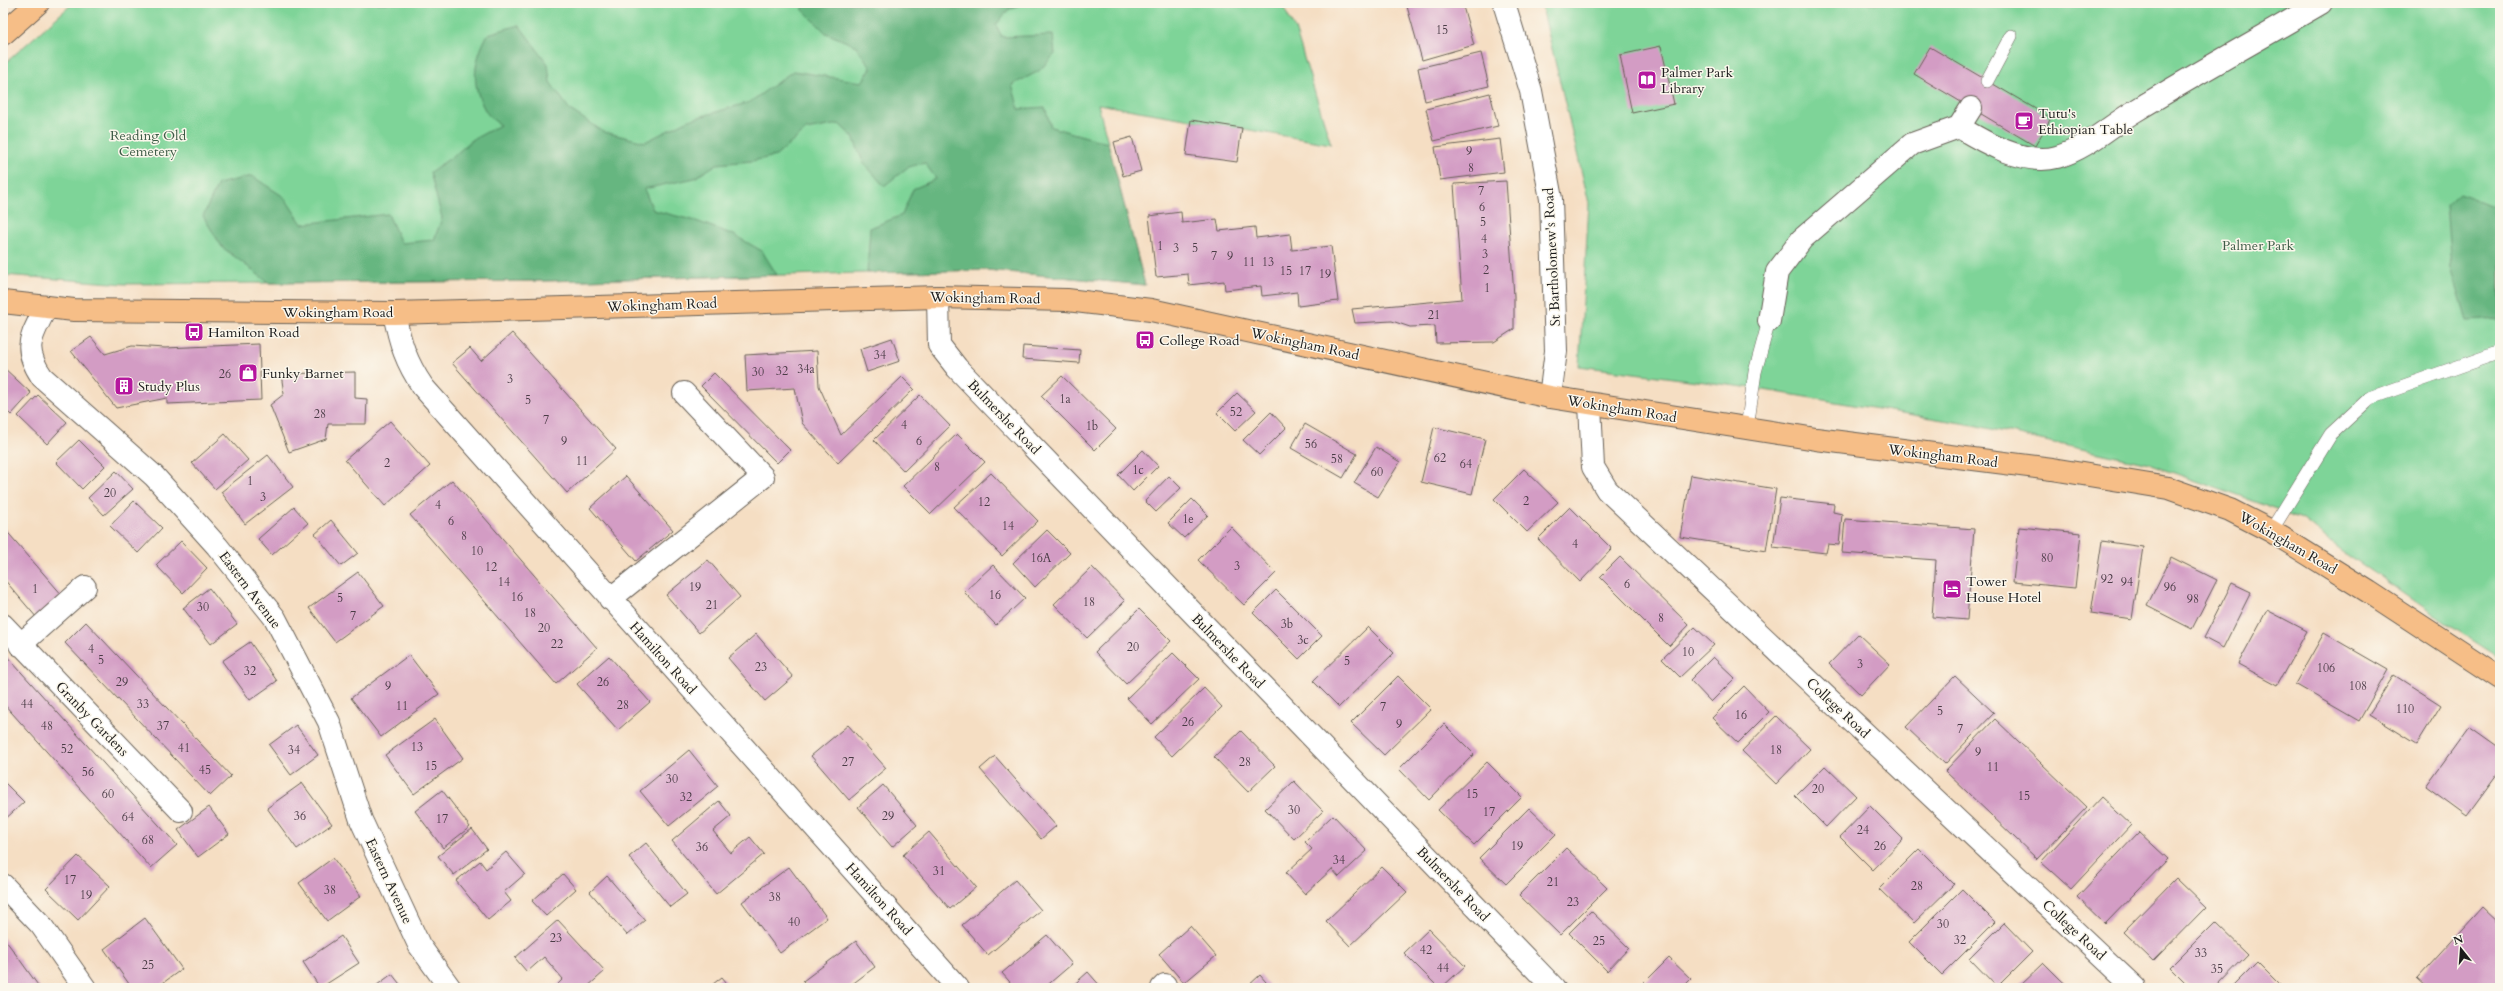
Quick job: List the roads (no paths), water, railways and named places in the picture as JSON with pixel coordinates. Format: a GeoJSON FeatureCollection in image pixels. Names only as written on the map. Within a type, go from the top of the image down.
{"type":"FeatureCollection","features":[{"type":"Feature","properties":{"kind":"main road"},"geometry":{"type":"LineString","coordinates":[[3,34],[38,3]]}},
{"type":"Feature","properties":{"kind":"main road","name":"Wokingham Road"},"geometry":{"type":"LineString","coordinates":[[3,302],[74,310],[394,313],[938,296],[1067,300],[1151,310],[1550,397],[1747,428],[2052,469],[2168,488],[2230,510],[2271,531],[2370,592],[2500,678]]}},
{"type":"Feature","properties":{"kind":"street","name":"St Bartholomew's Road"},"geometry":{"type":"LineString","coordinates":[[1504,3],[1531,91],[1551,199],[1556,351],[1550,397]]}},
{"type":"Feature","properties":{"kind":"street"},"geometry":{"type":"LineString","coordinates":[[1959,127],[1976,138],[2028,158],[2057,157],[2078,148],[2135,111],[2321,3]]}},
{"type":"Feature","properties":{"kind":"street"},"geometry":{"type":"LineString","coordinates":[[1769,321],[1777,272],[1802,239],[1912,144],[1959,127],[1971,108]]}},
{"type":"Feature","properties":{"kind":"street","name":"Bulmershe Road"},"geometry":{"type":"LineString","coordinates":[[938,296],[940,345],[957,368],[1543,984]]}},
{"type":"Feature","properties":{"kind":"street","name":"Eastern Avenue"},"geometry":{"type":"LineString","coordinates":[[46,307],[31,339],[30,354],[42,376],[154,476],[217,546],[275,618],[329,722],[362,820],[419,945],[450,988]]}},
{"type":"Feature","properties":{"kind":"street","name":"Hamilton Road"},"geometry":{"type":"LineString","coordinates":[[394,313],[399,339],[408,365],[423,388],[958,988]]}},
{"type":"Feature","properties":{"kind":"street"},"geometry":{"type":"LineString","coordinates":[[610,599],[763,477],[684,393]]}},
{"type":"Feature","properties":{"kind":"street","name":"College Road"},"geometry":{"type":"LineString","coordinates":[[1590,404],[1592,467],[1607,490],[2136,988]]}},
{"type":"Feature","properties":{"kind":"street"},"geometry":{"type":"LineString","coordinates":[[20,645],[85,587]]}},
{"type":"Feature","properties":{"kind":"street","name":"Granby Gardens"},"geometry":{"type":"LineString","coordinates":[[3,625],[20,645],[181,811]]}},
{"type":"Feature","properties":{"kind":"street"},"geometry":{"type":"LineString","coordinates":[[3,885],[41,925],[85,988]]}},
{"type":"Feature","properties":{"kind":"lane"},"geometry":{"type":"LineString","coordinates":[[1987,81],[2011,36]]}},
{"type":"Feature","properties":{"kind":"lane"},"geometry":{"type":"LineString","coordinates":[[1747,428],[1755,372],[1769,321]]}},
{"type":"Feature","properties":{"kind":"lane"},"geometry":{"type":"LineString","coordinates":[[2271,531],[2331,434],[2370,398],[2500,352]]}},
{"type":"Feature","properties":{"kind":"place","name":"Palmer Park Library"},"geometry":{"type":"Point","coordinates":[1647,80]}},
{"type":"Feature","properties":{"kind":"place","name":"Tutu's Ethiopian Table"},"geometry":{"type":"Point","coordinates":[2024,121]}},
{"type":"Feature","properties":{"kind":"place","name":"Hamilton Road"},"geometry":{"type":"Point","coordinates":[194,332]}},
{"type":"Feature","properties":{"kind":"place","name":"College Road"},"geometry":{"type":"Point","coordinates":[1145,340]}},
{"type":"Feature","properties":{"kind":"place","name":"Funky Barnet"},"geometry":{"type":"Point","coordinates":[248,373]}},
{"type":"Feature","properties":{"kind":"place","name":"Study Plus"},"geometry":{"type":"Point","coordinates":[124,386]}},
{"type":"Feature","properties":{"kind":"place","name":"Tower House Hotel"},"geometry":{"type":"Point","coordinates":[1952,589]}},
{"type":"Feature","properties":{"kind":"park label","name":"Reading Old Cemetery"},"geometry":{"type":"Point","coordinates":[148,144]}},
{"type":"Feature","properties":{"kind":"park label","name":"Palmer Park"},"geometry":{"type":"Point","coordinates":[2258,245]}}]}
